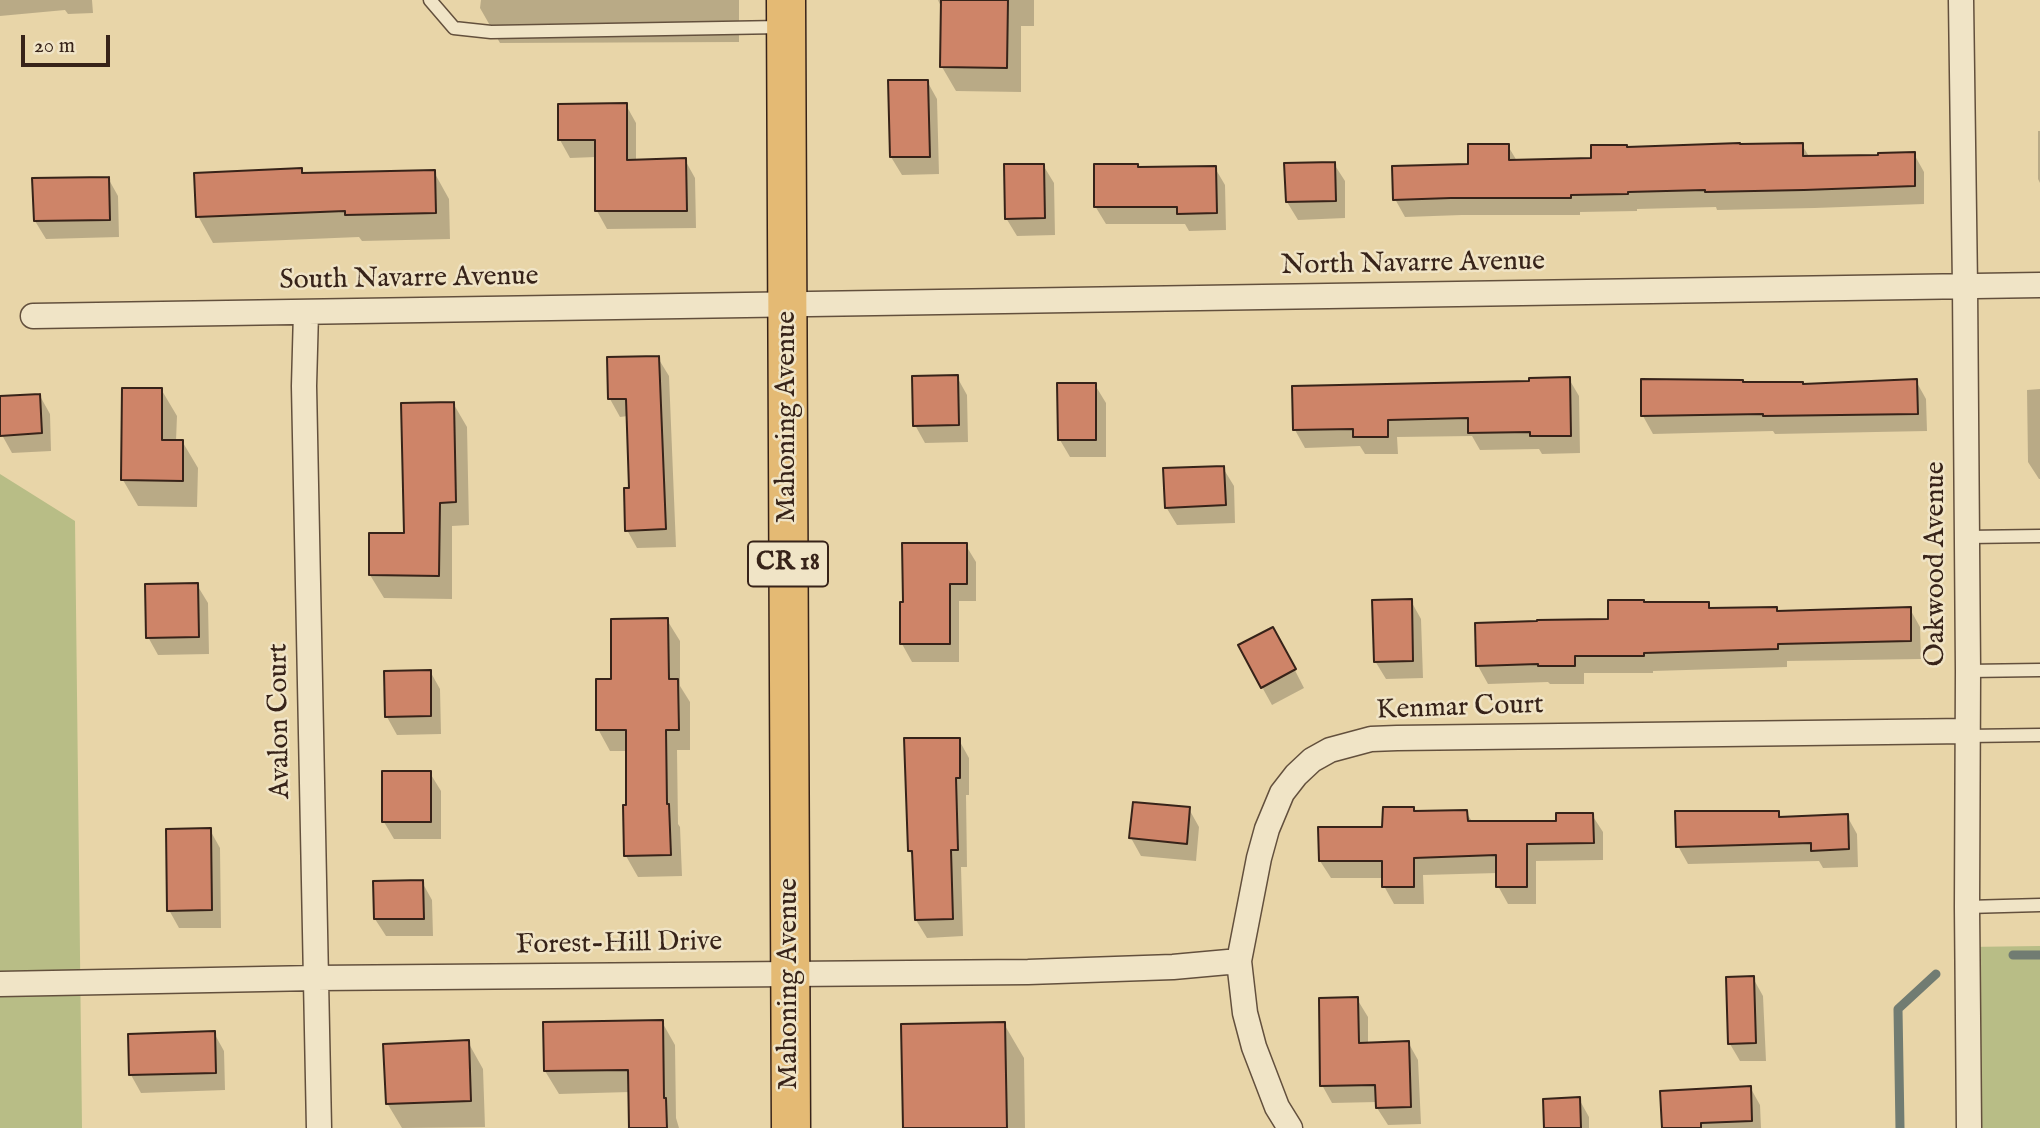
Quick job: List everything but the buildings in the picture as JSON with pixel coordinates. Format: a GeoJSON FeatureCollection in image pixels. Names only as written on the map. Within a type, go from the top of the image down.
{"type":"FeatureCollection","features":[{"type":"Feature","properties":{"kind":"main road","name":"Mahoning Avenue"},"geometry":{"type":"LineString","coordinates":[[786,13],[791,1128]]}},
{"type":"Feature","properties":{"kind":"street","name":"Oakwood Avenue"},"geometry":{"type":"LineString","coordinates":[[1961,0],[1968,671],[1966,907],[1969,1128]]}},
{"type":"Feature","properties":{"kind":"street","name":"North Navarre Avenue"},"geometry":{"type":"LineString","coordinates":[[787,304],[2040,285]]}},
{"type":"Feature","properties":{"kind":"street","name":"South Navarre Avenue"},"geometry":{"type":"LineString","coordinates":[[33,316],[787,304]]}},
{"type":"Feature","properties":{"kind":"street","name":"Avalon Court"},"geometry":{"type":"LineString","coordinates":[[306,312],[305,399],[319,1128]]}},
{"type":"Feature","properties":{"kind":"street","name":"Kenmar Court"},"geometry":{"type":"LineString","coordinates":[[1290,1128],[1277,1107],[1254,1047],[1245,1013],[1239,961],[1266,829],[1282,793],[1312,760],[1330,750],[1371,739],[1396,737],[1967,733]]}},
{"type":"Feature","properties":{"kind":"street","name":"Forest-Hill Drive"},"geometry":{"type":"LineString","coordinates":[[0,984],[316,978],[1028,972],[1173,967],[1239,961]]}},
{"type":"Feature","properties":{"kind":"lane"},"geometry":{"type":"LineString","coordinates":[[430,0],[454,28],[491,32],[786,13]]}},
{"type":"Feature","properties":{"kind":"lane"},"geometry":{"type":"LineString","coordinates":[[1967,537],[2040,536]]}},
{"type":"Feature","properties":{"kind":"lane"},"geometry":{"type":"LineString","coordinates":[[1968,671],[2040,670]]}},
{"type":"Feature","properties":{"kind":"lane"},"geometry":{"type":"LineString","coordinates":[[1967,733],[2040,734]]}},
{"type":"Feature","properties":{"kind":"lane"},"geometry":{"type":"LineString","coordinates":[[1966,907],[2040,905]]}},
{"type":"Feature","properties":{"kind":"green space"},"geometry":{"type":"Polygon","coordinates":[[[0,474],[75,521],[82,1128],[0,1128],[0,474]]]}},
{"type":"Feature","properties":{"kind":"green space"},"geometry":{"type":"Polygon","coordinates":[[[2040,946],[2040,1128],[1969,1128],[1967,947],[2040,946]]]}},
{"type":"Feature","properties":{"kind":"waterway"},"geometry":{"type":"LineString","coordinates":[[2013,955],[2040,955]]}},
{"type":"Feature","properties":{"kind":"waterway"},"geometry":{"type":"LineString","coordinates":[[1900,1128],[1898,1009],[1936,974]]}}]}
